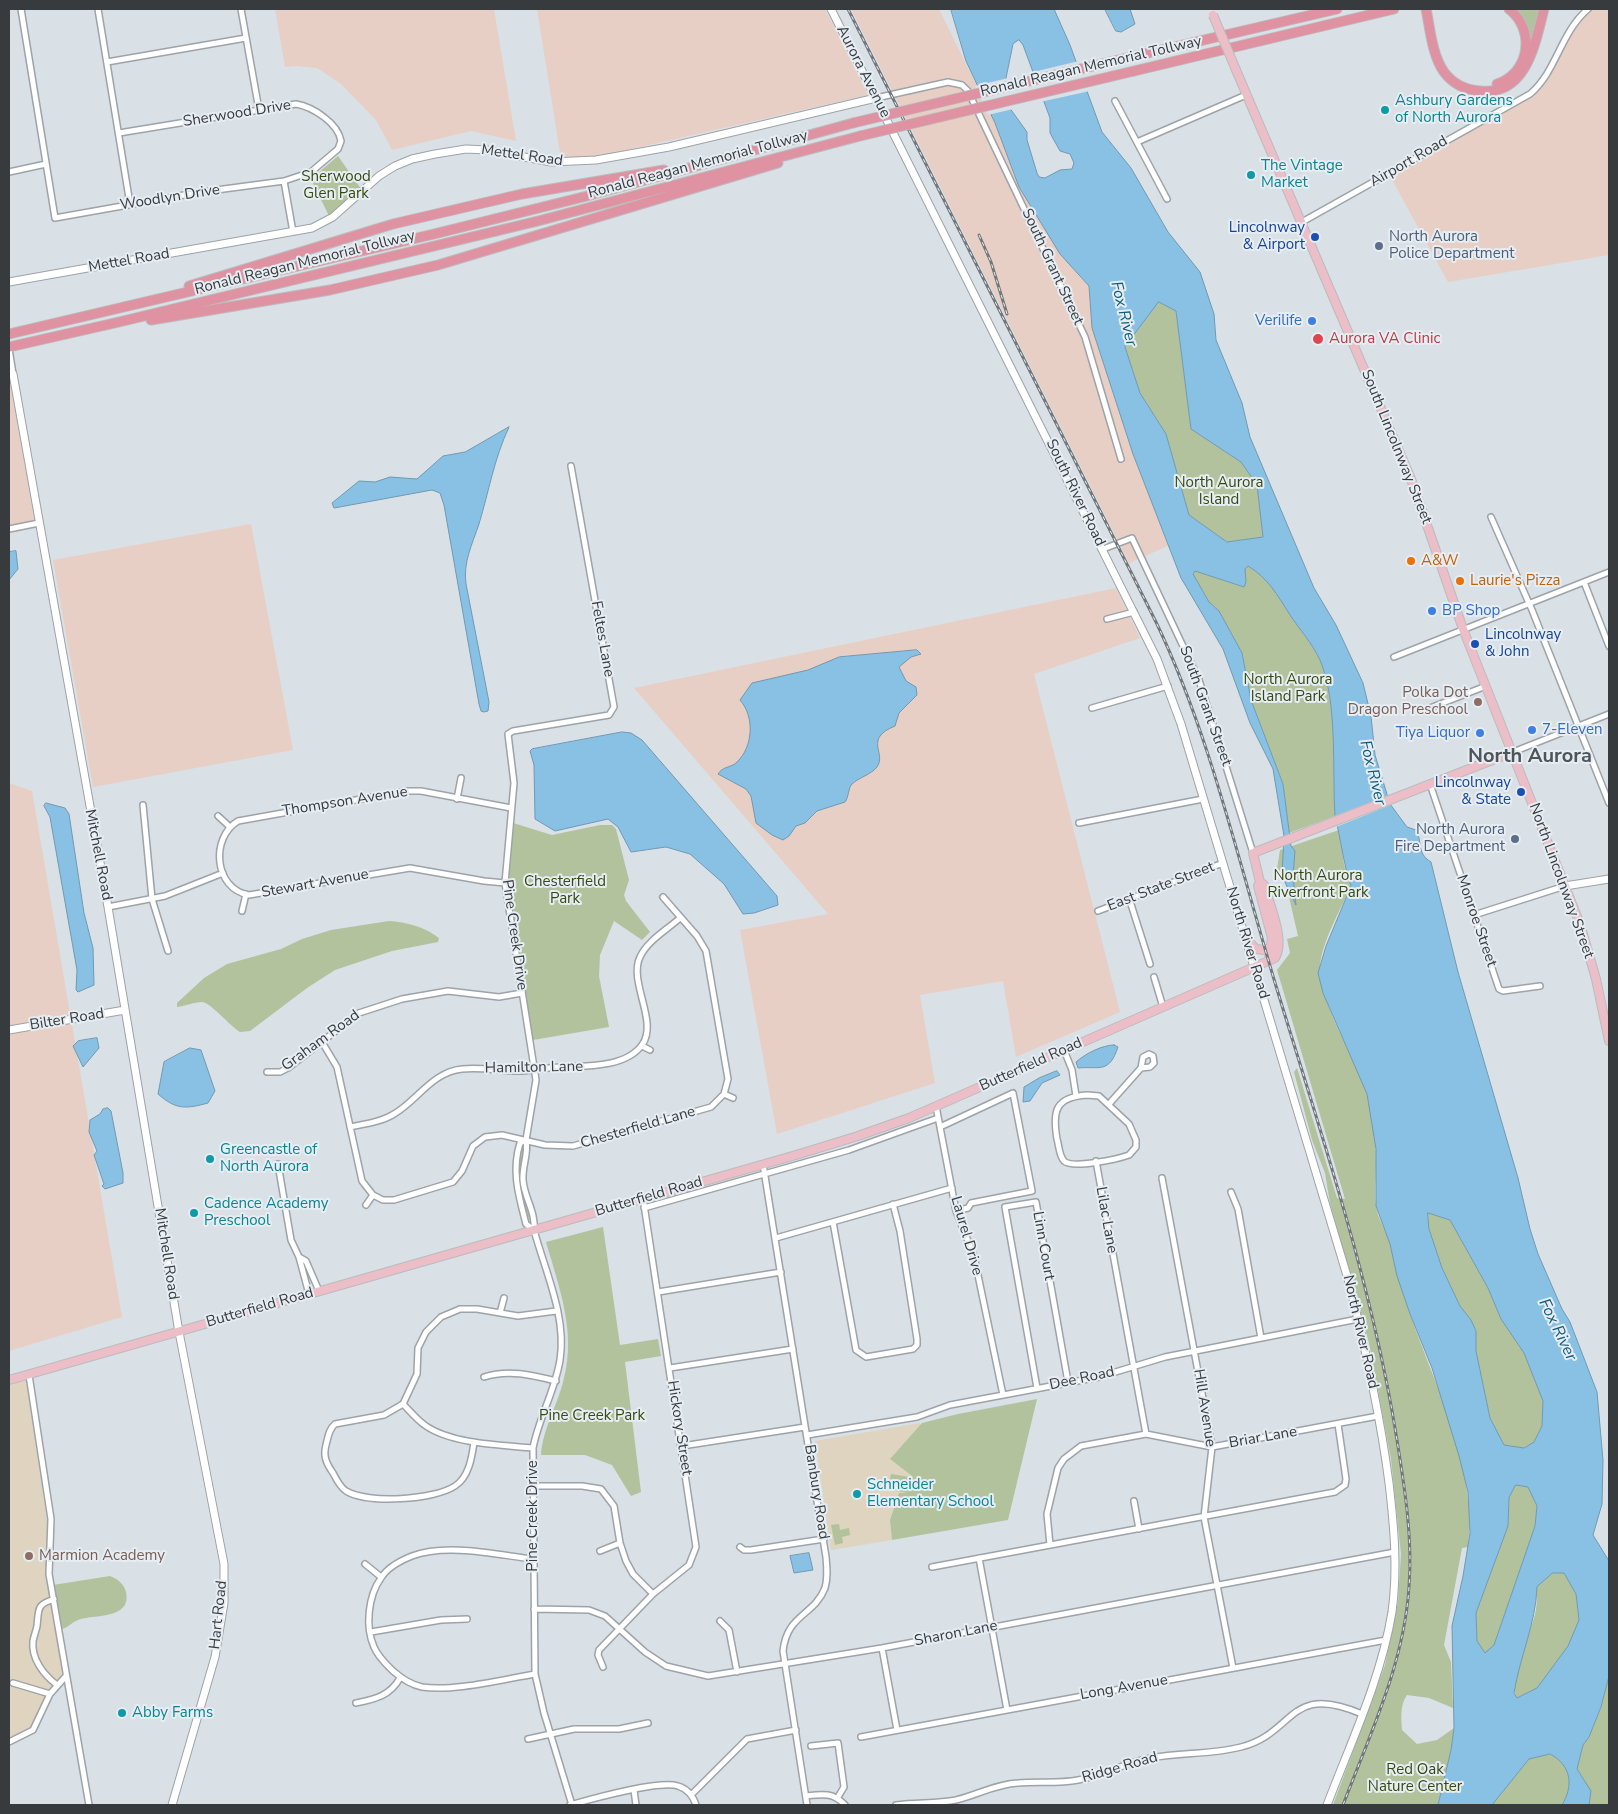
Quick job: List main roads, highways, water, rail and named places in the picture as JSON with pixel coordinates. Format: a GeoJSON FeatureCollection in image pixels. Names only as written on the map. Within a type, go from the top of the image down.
{"type":"FeatureCollection","features":[{"type":"Feature","properties":{"kind":"highway"},"geometry":{"type":"LineString","coordinates":[[1289,20],[1315,9]]}},
{"type":"Feature","properties":{"kind":"highway","name":"Ronald Reagan Memorial Tollway"},"geometry":{"type":"LineString","coordinates":[[9,334],[434,234],[682,170],[853,123],[1337,9]]}},
{"type":"Feature","properties":{"kind":"highway","name":"Ronald Reagan Memorial Tollway"},"geometry":{"type":"LineString","coordinates":[[9,348],[538,221],[835,142],[1394,9]]}},
{"type":"Feature","properties":{"kind":"highway"},"geometry":{"type":"LineString","coordinates":[[1429,11],[1441,52],[1453,74],[1463,81],[1478,86],[1491,86],[1503,82],[1512,75],[1525,56],[1527,43],[1522,24],[1509,9]]}},
{"type":"Feature","properties":{"kind":"highway"},"geometry":{"type":"LineString","coordinates":[[1429,11],[1438,60],[1443,71],[1462,87],[1487,92],[1511,84],[1522,74],[1533,48],[1544,9]]}},
{"type":"Feature","properties":{"kind":"highway"},"geometry":{"type":"LineString","coordinates":[[119,322],[135,323],[330,290],[438,265],[830,149],[835,142]]}},
{"type":"Feature","properties":{"kind":"highway"},"geometry":{"type":"LineString","coordinates":[[171,296],[182,288],[401,222],[540,191],[668,169],[682,170]]}},
{"type":"Feature","properties":{"kind":"main road","name":"South Lincolnway Street"},"geometry":{"type":"LineString","coordinates":[[1212,12],[1401,454],[1464,629],[1512,752]]}},
{"type":"Feature","properties":{"kind":"main road"},"geometry":{"type":"LineString","coordinates":[[1260,882],[1264,885],[1279,939],[1278,954],[1275,958],[1269,959],[1272,933],[1258,886],[1260,882],[1254,853],[1512,752]]}},
{"type":"Feature","properties":{"kind":"main road","name":"North Lincolnway Street"},"geometry":{"type":"LineString","coordinates":[[1512,752],[1565,886],[1590,957],[1609,1041]]}},
{"type":"Feature","properties":{"kind":"main road"},"geometry":{"type":"LineString","coordinates":[[1247,940],[1256,949],[1265,950],[1271,947]]}},
{"type":"Feature","properties":{"kind":"main road","name":"Butterfield Road"},"geometry":{"type":"LineString","coordinates":[[9,1380],[858,1136],[936,1106],[1269,959]]}},
{"type":"Feature","properties":{"kind":"water","name":"Fox River"},"geometry":{"type":"Polygon","coordinates":[[[951,9],[1054,9],[1070,45],[1102,132],[1131,168],[1168,232],[1200,272],[1214,314],[1216,340],[1242,403],[1250,437],[1314,588],[1336,625],[1363,683],[1371,716],[1375,755],[1390,804],[1407,827],[1416,830],[1423,855],[1431,862],[1458,972],[1518,1178],[1530,1229],[1538,1254],[1562,1309],[1570,1322],[1597,1392],[1603,1460],[1602,1504],[1593,1535],[1609,1561],[1609,1676],[1601,1707],[1589,1737],[1583,1745],[1577,1769],[1591,1791],[1589,1805],[1562,1805],[1568,1790],[1568,1776],[1562,1764],[1550,1754],[1529,1759],[1492,1805],[1438,1805],[1451,1750],[1454,1728],[1452,1626],[1470,1533],[1468,1492],[1432,1368],[1410,1314],[1397,1276],[1390,1244],[1376,1206],[1376,1149],[1367,1094],[1323,993],[1318,973],[1326,946],[1351,886],[1335,816],[1332,716],[1326,677],[1320,660],[1310,642],[1272,588],[1255,571],[1248,566],[1245,569],[1246,582],[1244,587],[1195,571],[1193,574],[1209,602],[1219,611],[1242,653],[1251,700],[1283,784],[1291,846],[1295,851],[1293,876],[1296,905],[1282,876],[1284,836],[1273,769],[1250,723],[1223,649],[1181,578],[1133,454],[1092,328],[1089,286],[1060,254],[1019,187],[995,123],[966,61],[951,9]],[[1019,40],[1013,44],[1006,78],[1009,107],[1027,132],[1027,140],[1037,173],[1039,177],[1045,178],[1060,170],[1072,169],[1074,163],[1070,154],[1060,151],[1050,133],[1050,118],[1023,45],[1019,40]],[[1159,302],[1125,347],[1140,393],[1166,434],[1189,515],[1227,542],[1263,537],[1257,485],[1241,462],[1191,429],[1176,311],[1159,302]],[[1428,1213],[1429,1229],[1442,1268],[1460,1306],[1471,1320],[1476,1331],[1476,1351],[1490,1418],[1504,1445],[1524,1448],[1534,1442],[1542,1426],[1543,1401],[1524,1353],[1501,1319],[1488,1288],[1450,1220],[1428,1213]],[[1516,1485],[1509,1498],[1508,1526],[1476,1613],[1477,1641],[1485,1653],[1494,1645],[1535,1526],[1537,1506],[1528,1487],[1516,1485]],[[1553,1573],[1537,1587],[1536,1600],[1514,1693],[1517,1698],[1537,1688],[1568,1646],[1579,1620],[1576,1594],[1564,1573],[1553,1573]]]}},
{"type":"Feature","properties":{"kind":"water"},"geometry":{"type":"Polygon","coordinates":[[[1105,9],[1130,9],[1135,24],[1121,32],[1116,31],[1105,9]]]}},
{"type":"Feature","properties":{"kind":"water"},"geometry":{"type":"Polygon","coordinates":[[[509,427],[496,463],[469,554],[465,576],[489,702],[488,711],[484,712],[481,711],[479,704],[444,505],[440,493],[432,490],[334,508],[332,503],[359,481],[375,482],[390,477],[417,479],[443,456],[465,452],[509,427]]]}},
{"type":"Feature","properties":{"kind":"water"},"geometry":{"type":"Polygon","coordinates":[[[16,551],[18,569],[9,580],[9,552],[16,551]]]}},
{"type":"Feature","properties":{"kind":"water"},"geometry":{"type":"Polygon","coordinates":[[[917,650],[921,654],[911,657],[899,667],[906,681],[916,687],[917,695],[899,713],[895,726],[880,736],[878,746],[880,757],[877,767],[852,784],[845,802],[817,811],[805,823],[796,826],[789,836],[783,840],[772,835],[756,823],[751,796],[746,789],[718,774],[737,762],[742,756],[749,740],[750,723],[745,707],[740,700],[752,683],[808,670],[839,657],[917,650]]]}},
{"type":"Feature","properties":{"kind":"water"},"geometry":{"type":"Polygon","coordinates":[[[622,732],[631,733],[642,740],[777,896],[778,905],[754,913],[743,914],[724,884],[690,854],[666,847],[631,852],[618,827],[608,819],[555,831],[535,819],[534,765],[530,751],[532,749],[622,732]]]}},
{"type":"Feature","properties":{"kind":"water"},"geometry":{"type":"Polygon","coordinates":[[[46,803],[65,808],[69,814],[84,913],[93,948],[94,985],[78,992],[76,990],[77,970],[50,817],[44,806],[46,803]]]}},
{"type":"Feature","properties":{"kind":"water"},"geometry":{"type":"Polygon","coordinates":[[[97,1038],[99,1048],[83,1067],[73,1046],[78,1041],[97,1038]]]}},
{"type":"Feature","properties":{"kind":"water"},"geometry":{"type":"Polygon","coordinates":[[[1114,1045],[1118,1047],[1115,1056],[1107,1065],[1098,1068],[1078,1068],[1076,1062],[1084,1056],[1099,1048],[1114,1045]]]}},
{"type":"Feature","properties":{"kind":"water"},"geometry":{"type":"Polygon","coordinates":[[[190,1048],[201,1050],[215,1091],[208,1103],[182,1107],[170,1103],[158,1094],[164,1062],[190,1048]]]}},
{"type":"Feature","properties":{"kind":"water"},"geometry":{"type":"Polygon","coordinates":[[[1057,1071],[1060,1075],[1042,1083],[1030,1101],[1023,1102],[1024,1087],[1039,1078],[1057,1071]]]}},
{"type":"Feature","properties":{"kind":"water"},"geometry":{"type":"Polygon","coordinates":[[[108,1108],[111,1111],[123,1173],[123,1183],[105,1189],[102,1186],[104,1184],[94,1155],[97,1151],[89,1132],[90,1120],[100,1114],[103,1109],[108,1108]]]}},
{"type":"Feature","properties":{"kind":"water"},"geometry":{"type":"Polygon","coordinates":[[[809,1553],[813,1570],[794,1573],[790,1556],[809,1553]]]}},
{"type":"Feature","properties":{"kind":"railway"},"geometry":{"type":"LineString","coordinates":[[848,9],[1156,622],[1175,666],[1193,710],[1223,801],[1262,940],[1344,1208],[1386,1377],[1407,1510],[1410,1568],[1406,1616],[1393,1671],[1343,1805]]}},
{"type":"Feature","properties":{"kind":"railway"},"geometry":{"type":"LineString","coordinates":[[979,235],[991,262],[1007,314]]}},
{"type":"Feature","properties":{"kind":"place","name":"Ashbury Gardens of North Aurora"},"geometry":{"type":"Point","coordinates":[1385,110]}},
{"type":"Feature","properties":{"kind":"place","name":"The Vintage Market"},"geometry":{"type":"Point","coordinates":[1251,175]}},
{"type":"Feature","properties":{"kind":"place","name":"Lincolnway & Airport"},"geometry":{"type":"Point","coordinates":[1315,237]}},
{"type":"Feature","properties":{"kind":"place","name":"North Aurora Police Department"},"geometry":{"type":"Point","coordinates":[1379,246]}},
{"type":"Feature","properties":{"kind":"place","name":"Verilife"},"geometry":{"type":"Point","coordinates":[1312,321]}},
{"type":"Feature","properties":{"kind":"place","name":"Aurora VA Clinic"},"geometry":{"type":"Point","coordinates":[1318,339]}},
{"type":"Feature","properties":{"kind":"place","name":"A&W"},"geometry":{"type":"Point","coordinates":[1411,561]}},
{"type":"Feature","properties":{"kind":"place","name":"Laurie's Pizza"},"geometry":{"type":"Point","coordinates":[1460,581]}},
{"type":"Feature","properties":{"kind":"place","name":"BP Shop"},"geometry":{"type":"Point","coordinates":[1432,611]}},
{"type":"Feature","properties":{"kind":"place","name":"Lincolnway & John"},"geometry":{"type":"Point","coordinates":[1475,644]}},
{"type":"Feature","properties":{"kind":"place","name":"Polka Dot Dragon Preschool"},"geometry":{"type":"Point","coordinates":[1478,702]}},
{"type":"Feature","properties":{"kind":"place","name":"7-Eleven"},"geometry":{"type":"Point","coordinates":[1532,730]}},
{"type":"Feature","properties":{"kind":"place","name":"Tiya Liquor"},"geometry":{"type":"Point","coordinates":[1480,733]}},
{"type":"Feature","properties":{"kind":"place","name":"Lincolnway & State"},"geometry":{"type":"Point","coordinates":[1521,792]}},
{"type":"Feature","properties":{"kind":"place","name":"North Aurora Fire Department"},"geometry":{"type":"Point","coordinates":[1515,839]}},
{"type":"Feature","properties":{"kind":"place","name":"Greencastle of North Aurora"},"geometry":{"type":"Point","coordinates":[210,1159]}},
{"type":"Feature","properties":{"kind":"place","name":"Cadence Academy Preschool"},"geometry":{"type":"Point","coordinates":[194,1213]}},
{"type":"Feature","properties":{"kind":"place","name":"Schneider Elementary School"},"geometry":{"type":"Point","coordinates":[857,1494]}},
{"type":"Feature","properties":{"kind":"place","name":"Marmion Academy"},"geometry":{"type":"Point","coordinates":[29,1556]}},
{"type":"Feature","properties":{"kind":"place","name":"Abby Farms"},"geometry":{"type":"Point","coordinates":[122,1713]}},
{"type":"Feature","properties":{"kind":"district","name":"North Aurora"},"geometry":{"type":"Point","coordinates":[1530,757]}},
{"type":"Feature","properties":{"kind":"park label","name":"Sherwood Glen Park"},"geometry":{"type":"Point","coordinates":[336,186]}},
{"type":"Feature","properties":{"kind":"park label","name":"North Aurora Island"},"geometry":{"type":"Point","coordinates":[1219,492]}},
{"type":"Feature","properties":{"kind":"park label","name":"North Aurora Island Park"},"geometry":{"type":"Point","coordinates":[1288,688]}},
{"type":"Feature","properties":{"kind":"park label","name":"North Aurora Riverfront Park"},"geometry":{"type":"Point","coordinates":[1318,884]}},
{"type":"Feature","properties":{"kind":"park label","name":"Chesterfield Park"},"geometry":{"type":"Point","coordinates":[565,890]}},
{"type":"Feature","properties":{"kind":"park label","name":"Pine Creek Park"},"geometry":{"type":"Point","coordinates":[592,1416]}},
{"type":"Feature","properties":{"kind":"park label","name":"Red Oak Nature Center"},"geometry":{"type":"Point","coordinates":[1415,1778]}}]}
